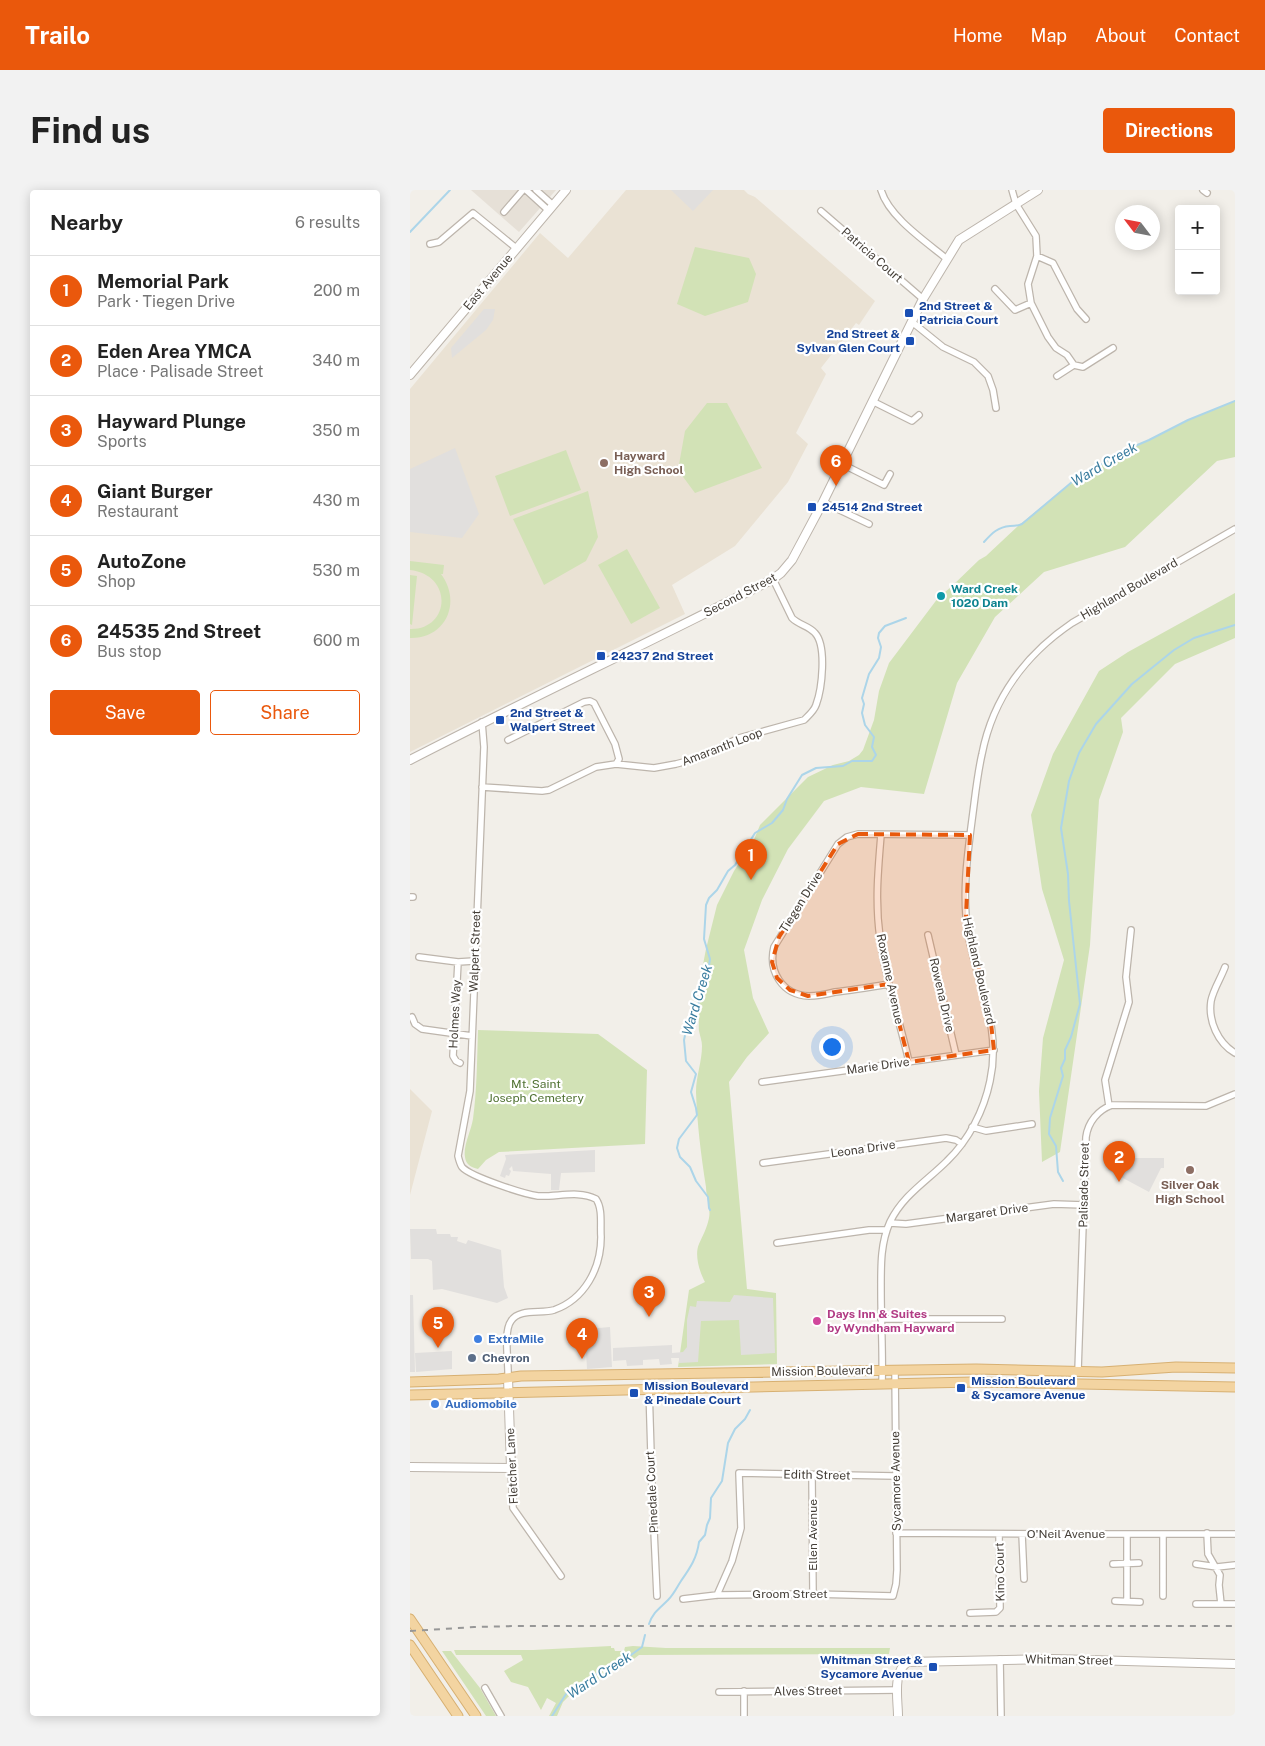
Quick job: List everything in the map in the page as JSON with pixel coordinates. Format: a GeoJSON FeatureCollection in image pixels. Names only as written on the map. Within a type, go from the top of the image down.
{"type":"FeatureCollection","features":[{"type":"Feature","properties":{"kind":"main road","name":"Mission Boulevard"},"geometry":{"type":"LineString","coordinates":[[410,1382],[585,1375],[976,1368],[1102,1372],[1176,1366],[1235,1368]]}},
{"type":"Feature","properties":{"kind":"main road","name":"Mission Boulevard"},"geometry":{"type":"LineString","coordinates":[[410,1395],[974,1382],[1235,1387]]}},
{"type":"Feature","properties":{"kind":"main road"},"geometry":{"type":"LineString","coordinates":[[410,1619],[476,1716]]}},
{"type":"Feature","properties":{"kind":"main road"},"geometry":{"type":"LineString","coordinates":[[410,1645],[458,1716]]}},
{"type":"Feature","properties":{"kind":"street"},"geometry":{"type":"LineString","coordinates":[[504,212],[524,190],[551,208]]}},
{"type":"Feature","properties":{"kind":"street"},"geometry":{"type":"LineString","coordinates":[[536,190],[551,208]]}},
{"type":"Feature","properties":{"kind":"street","name":"East Avenue"},"geometry":{"type":"LineString","coordinates":[[410,375],[566,190]]}},
{"type":"Feature","properties":{"kind":"street"},"geometry":{"type":"LineString","coordinates":[[881,190],[889,206],[898,217],[947,259]]}},
{"type":"Feature","properties":{"kind":"street"},"geometry":{"type":"LineString","coordinates":[[1012,190],[1016,204],[1036,236],[1037,256],[1028,284],[1031,303],[1048,337],[1056,348],[1067,356],[1074,365],[1083,367],[1113,348]]}},
{"type":"Feature","properties":{"kind":"street","name":"Second Street"},"geometry":{"type":"LineString","coordinates":[[410,760],[482,722],[668,632],[782,573],[792,560],[823,502],[923,299],[959,240],[1038,190]]}},
{"type":"Feature","properties":{"kind":"street","name":"Patricia Court"},"geometry":{"type":"LineString","coordinates":[[821,211],[923,299]]}},
{"type":"Feature","properties":{"kind":"street"},"geometry":{"type":"LineString","coordinates":[[430,244],[439,242],[473,213],[516,248]]}},
{"type":"Feature","properties":{"kind":"street"},"geometry":{"type":"LineString","coordinates":[[1037,256],[1053,263],[1077,309],[1086,318]]}},
{"type":"Feature","properties":{"kind":"street"},"geometry":{"type":"LineString","coordinates":[[995,289],[1015,310],[1031,303]]}},
{"type":"Feature","properties":{"kind":"street"},"geometry":{"type":"LineString","coordinates":[[912,322],[942,347],[974,362],[988,376],[996,408]]}},
{"type":"Feature","properties":{"kind":"street"},"geometry":{"type":"LineString","coordinates":[[1057,376],[1074,365]]}},
{"type":"Feature","properties":{"kind":"street"},"geometry":{"type":"LineString","coordinates":[[872,401],[912,422],[919,415]]}},
{"type":"Feature","properties":{"kind":"street"},"geometry":{"type":"LineString","coordinates":[[842,464],[884,485],[890,474]]}},
{"type":"Feature","properties":{"kind":"street"},"geometry":{"type":"LineString","coordinates":[[823,502],[869,524]]}},
{"type":"Feature","properties":{"kind":"street","name":"Highland Boulevard"},"geometry":{"type":"LineString","coordinates":[[882,1384],[881,1262],[886,1230],[904,1199],[949,1159],[962,1144],[988,1092],[993,1066],[993,1032],[990,1014],[975,961],[966,915],[965,875],[986,736],[1003,696],[1022,667],[1040,647],[1072,623],[1235,529]]}},
{"type":"Feature","properties":{"kind":"street","name":"Amaranth Loop"},"geometry":{"type":"LineString","coordinates":[[482,787],[549,790],[596,767],[616,764],[654,768],[676,764],[699,758],[739,738],[804,720],[816,706],[820,683],[822,650],[815,632],[792,618],[773,579]]}},
{"type":"Feature","properties":{"kind":"street"},"geometry":{"type":"LineString","coordinates":[[508,740],[584,702],[590,701],[594,703],[615,744],[619,759],[616,764]]}},
{"type":"Feature","properties":{"kind":"street","name":"Walpert Street"},"geometry":{"type":"LineString","coordinates":[[470,1173],[461,1166],[458,1156],[469,1097],[484,747],[482,722]]}},
{"type":"Feature","properties":{"kind":"street","name":"Tiegen Drive"},"geometry":{"type":"LineString","coordinates":[[889,984],[814,996],[803,995],[790,990],[781,983],[775,973],[772,962],[774,947],[840,841],[847,837],[854,835],[970,835]]}},
{"type":"Feature","properties":{"kind":"street","name":"Roxanne Avenue"},"geometry":{"type":"LineString","coordinates":[[881,835],[877,864],[877,904],[880,940],[909,1062]]}},
{"type":"Feature","properties":{"kind":"street"},"geometry":{"type":"LineString","coordinates":[[1131,930],[1126,977],[1129,1002],[1105,1080],[1109,1106],[1206,1106],[1235,1094]]}},
{"type":"Feature","properties":{"kind":"street","name":"Rowena Drive"},"geometry":{"type":"LineString","coordinates":[[928,935],[956,1055]]}},
{"type":"Feature","properties":{"kind":"street"},"geometry":{"type":"LineString","coordinates":[[420,957],[458,962],[474,961]]}},
{"type":"Feature","properties":{"kind":"street","name":"Holmes Way"},"geometry":{"type":"LineString","coordinates":[[458,962],[453,1056],[456,1062],[460,1063]]}},
{"type":"Feature","properties":{"kind":"street"},"geometry":{"type":"LineString","coordinates":[[1224,967],[1211,1001],[1212,1020],[1219,1038],[1235,1053]]}},
{"type":"Feature","properties":{"kind":"street"},"geometry":{"type":"LineString","coordinates":[[412,1017],[415,1024],[422,1029],[472,1036]]}},
{"type":"Feature","properties":{"kind":"street","name":"Marie Drive"},"geometry":{"type":"LineString","coordinates":[[762,1082],[994,1050]]}},
{"type":"Feature","properties":{"kind":"street","name":"Palisade Street"},"geometry":{"type":"LineString","coordinates":[[1078,1371],[1086,1131],[1093,1118],[1109,1106]]}},
{"type":"Feature","properties":{"kind":"street"},"geometry":{"type":"LineString","coordinates":[[972,1127],[986,1131],[1032,1124]]}},
{"type":"Feature","properties":{"kind":"street","name":"Leona Drive"},"geometry":{"type":"LineString","coordinates":[[763,1163],[946,1138],[956,1140],[962,1144]]}},
{"type":"Feature","properties":{"kind":"street","name":"Fletcher Lane"},"geometry":{"type":"LineString","coordinates":[[470,1173],[525,1194],[540,1196],[587,1195],[596,1199],[600,1208],[600,1254],[594,1274],[582,1291],[554,1310],[520,1314],[511,1320],[507,1331],[513,1508],[562,1576]]}},
{"type":"Feature","properties":{"kind":"street","name":"Margaret Drive"},"geometry":{"type":"LineString","coordinates":[[890,1223],[906,1224],[1054,1204],[1084,1204]]}},
{"type":"Feature","properties":{"kind":"street"},"geometry":{"type":"LineString","coordinates":[[776,1243],[869,1230],[886,1230]]}},
{"type":"Feature","properties":{"kind":"street"},"geometry":{"type":"LineString","coordinates":[[881,1319],[1002,1319]]}},
{"type":"Feature","properties":{"kind":"street","name":"Sycamore Avenue"},"geometry":{"type":"LineString","coordinates":[[895,1593],[896,1370]]}},
{"type":"Feature","properties":{"kind":"street","name":"Pinedale Court"},"geometry":{"type":"LineString","coordinates":[[649,1388],[657,1596]]}},
{"type":"Feature","properties":{"kind":"street"},"geometry":{"type":"LineString","coordinates":[[410,1467],[511,1468]]}},
{"type":"Feature","properties":{"kind":"street","name":"Edith Street"},"geometry":{"type":"LineString","coordinates":[[717,1595],[732,1561],[741,1528],[739,1473],[812,1476],[895,1476]]}},
{"type":"Feature","properties":{"kind":"street","name":"Ellen Avenue"},"geometry":{"type":"LineString","coordinates":[[812,1476],[813,1594]]}},
{"type":"Feature","properties":{"kind":"street","name":"O'Neil Avenue"},"geometry":{"type":"LineString","coordinates":[[896,1532],[1235,1534]]}},
{"type":"Feature","properties":{"kind":"street"},"geometry":{"type":"LineString","coordinates":[[1207,1533],[1208,1554],[1220,1575],[1221,1604]]}},
{"type":"Feature","properties":{"kind":"street","name":"Kino Court"},"geometry":{"type":"LineString","coordinates":[[970,1613],[996,1612],[1000,1608],[999,1534]]}},
{"type":"Feature","properties":{"kind":"street"},"geometry":{"type":"LineString","coordinates":[[1022,1534],[1024,1579]]}},
{"type":"Feature","properties":{"kind":"street"},"geometry":{"type":"LineString","coordinates":[[1127,1601],[1128,1534]]}},
{"type":"Feature","properties":{"kind":"street"},"geometry":{"type":"LineString","coordinates":[[1163,1534],[1163,1596]]}},
{"type":"Feature","properties":{"kind":"street"},"geometry":{"type":"LineString","coordinates":[[1113,1564],[1139,1563]]}},
{"type":"Feature","properties":{"kind":"street"},"geometry":{"type":"LineString","coordinates":[[1196,1564],[1216,1567],[1235,1565]]}},
{"type":"Feature","properties":{"kind":"street","name":"Groom Street"},"geometry":{"type":"LineString","coordinates":[[683,1599],[717,1595],[813,1594],[893,1596],[895,1593]]}},
{"type":"Feature","properties":{"kind":"street"},"geometry":{"type":"LineString","coordinates":[[1115,1601],[1140,1602]]}},
{"type":"Feature","properties":{"kind":"street"},"geometry":{"type":"LineString","coordinates":[[1196,1604],[1235,1604]]}},
{"type":"Feature","properties":{"kind":"street"},"geometry":{"type":"LineString","coordinates":[[1000,1659],[1001,1716]]}},
{"type":"Feature","properties":{"kind":"street","name":"Whitman Street"},"geometry":{"type":"LineString","coordinates":[[898,1690],[898,1676],[903,1664],[914,1661],[1000,1659],[1235,1664]]}},
{"type":"Feature","properties":{"kind":"street"},"geometry":{"type":"LineString","coordinates":[[485,1688],[502,1716]]}},
{"type":"Feature","properties":{"kind":"street"},"geometry":{"type":"LineString","coordinates":[[898,1690],[898,1716]]}},
{"type":"Feature","properties":{"kind":"street","name":"Alves Street"},"geometry":{"type":"LineString","coordinates":[[719,1692],[898,1690]]}},
{"type":"Feature","properties":{"kind":"street"},"geometry":{"type":"LineString","coordinates":[[744,1692],[744,1716]]}},
{"type":"Feature","properties":{"kind":"highlighted area"},"geometry":{"type":"Polygon","coordinates":[[[858,834],[970,835],[966,915],[990,1014],[994,1050],[909,1062],[889,984],[808,996],[790,990],[777,978],[772,962],[779,937],[838,844],[858,834]]]}},
{"type":"Feature","properties":{"kind":"shaded area"},"geometry":{"type":"Polygon","coordinates":[[[471,190],[556,190],[519,232],[471,190]]]}},
{"type":"Feature","properties":{"kind":"shaded area","name":"Hayward High School"},"geometry":{"type":"Polygon","coordinates":[[[626,190],[744,190],[755,197],[875,301],[859,325],[856,323],[821,368],[826,374],[796,433],[808,444],[788,482],[735,546],[672,585],[685,614],[410,752],[410,389],[540,233],[568,258],[626,190]]]}},
{"type":"Feature","properties":{"kind":"shaded area"},"geometry":{"type":"Polygon","coordinates":[[[671,190],[713,190],[693,211],[671,190]]]}},
{"type":"Feature","properties":{"kind":"shaded area"},"geometry":{"type":"Polygon","coordinates":[[[484,309],[495,309],[493,320],[486,330],[452,358],[451,348],[484,309]]]}},
{"type":"Feature","properties":{"kind":"shaded area"},"geometry":{"type":"Polygon","coordinates":[[[455,448],[479,514],[462,538],[410,532],[410,469],[455,448]]]}},
{"type":"Feature","properties":{"kind":"shaded area"},"geometry":{"type":"Polygon","coordinates":[[[410,1089],[432,1111],[410,1195],[410,1089]]]}},
{"type":"Feature","properties":{"kind":"shaded area"},"geometry":{"type":"Polygon","coordinates":[[[595,1150],[595,1172],[561,1173],[559,1190],[551,1190],[551,1174],[513,1171],[512,1166],[509,1169],[511,1171],[509,1176],[506,1175],[505,1178],[500,1176],[506,1159],[505,1155],[595,1150]]]}},
{"type":"Feature","properties":{"kind":"shaded area"},"geometry":{"type":"Polygon","coordinates":[[[1108,1158],[1164,1158],[1164,1168],[1161,1168],[1149,1192],[1108,1170],[1108,1158]]]}},
{"type":"Feature","properties":{"kind":"shaded area"},"geometry":{"type":"Polygon","coordinates":[[[410,1229],[436,1229],[437,1234],[450,1234],[451,1237],[458,1237],[457,1241],[466,1244],[468,1240],[501,1250],[504,1287],[508,1298],[497,1303],[442,1289],[433,1290],[432,1261],[428,1259],[411,1259],[410,1229]]]}},
{"type":"Feature","properties":{"kind":"shaded area"},"geometry":{"type":"Polygon","coordinates":[[[410,1295],[413,1295],[415,1372],[410,1372],[410,1295]]]}},
{"type":"Feature","properties":{"kind":"shaded area"},"geometry":{"type":"Polygon","coordinates":[[[734,1295],[773,1298],[775,1353],[741,1355],[739,1320],[701,1321],[698,1362],[679,1363],[679,1358],[671,1358],[672,1364],[660,1365],[659,1359],[643,1360],[643,1365],[627,1366],[626,1360],[613,1361],[613,1348],[672,1345],[672,1353],[683,1352],[687,1347],[687,1320],[690,1306],[696,1307],[697,1301],[730,1302],[734,1295]]]}},
{"type":"Feature","properties":{"kind":"shaded area"},"geometry":{"type":"Polygon","coordinates":[[[610,1327],[612,1367],[587,1369],[586,1351],[577,1351],[576,1330],[610,1327]]]}},
{"type":"Feature","properties":{"kind":"shaded area"},"geometry":{"type":"Polygon","coordinates":[[[452,1351],[452,1369],[416,1372],[415,1353],[452,1351]]]}},
{"type":"Feature","properties":{"kind":"green space"},"geometry":{"type":"Polygon","coordinates":[[[695,247],[749,258],[756,274],[748,302],[705,316],[677,304],[695,247]]]}},
{"type":"Feature","properties":{"kind":"green space"},"geometry":{"type":"Polygon","coordinates":[[[1235,401],[1235,457],[1217,461],[1125,547],[1044,572],[995,617],[957,683],[924,794],[861,787],[824,801],[788,849],[762,900],[744,950],[753,998],[769,1033],[747,1057],[729,1082],[747,1289],[776,1293],[777,1364],[678,1367],[689,1290],[705,1282],[697,1253],[709,1215],[696,1092],[702,1046],[699,1031],[703,978],[701,975],[717,905],[734,871],[753,842],[760,825],[808,777],[833,765],[849,761],[859,755],[863,750],[874,720],[879,691],[889,663],[938,598],[979,560],[1072,482],[1081,479],[1132,446],[1235,401]]]}},
{"type":"Feature","properties":{"kind":"green space"},"geometry":{"type":"Polygon","coordinates":[[[707,403],[727,403],[762,468],[695,493],[678,470],[685,431],[707,403]]]}},
{"type":"Feature","properties":{"kind":"green space"},"geometry":{"type":"Polygon","coordinates":[[[566,450],[581,490],[510,516],[495,476],[566,450]]]}},
{"type":"Feature","properties":{"kind":"green space"},"geometry":{"type":"Polygon","coordinates":[[[588,491],[598,537],[586,561],[544,585],[513,519],[588,491]]]}},
{"type":"Feature","properties":{"kind":"green space"},"geometry":{"type":"Polygon","coordinates":[[[627,549],[660,608],[631,624],[598,565],[627,549]]]}},
{"type":"Feature","properties":{"kind":"green space"},"geometry":{"type":"Polygon","coordinates":[[[410,561],[444,565],[443,574],[441,574],[450,596],[450,607],[447,617],[441,626],[423,637],[410,638],[410,629],[423,627],[433,621],[439,612],[442,602],[440,591],[434,581],[424,574],[410,570],[410,561]]]}},
{"type":"Feature","properties":{"kind":"green space"},"geometry":{"type":"Polygon","coordinates":[[[410,575],[417,576],[412,625],[410,624],[410,575]]]}},
{"type":"Feature","properties":{"kind":"green space"},"geometry":{"type":"Polygon","coordinates":[[[1235,593],[1235,638],[1175,664],[1121,718],[1123,732],[1099,800],[1090,945],[1060,1152],[1042,1162],[1039,1091],[1043,1038],[1064,960],[1042,889],[1031,815],[1053,754],[1099,671],[1128,652],[1235,593]]]}},
{"type":"Feature","properties":{"kind":"green space","name":"Mt. Saint Joseph Cemetery"},"geometry":{"type":"Polygon","coordinates":[[[478,1030],[598,1034],[647,1070],[645,1144],[499,1152],[486,1160],[478,1169],[469,1165],[466,1162],[465,1153],[473,1119],[477,1075],[478,1030]]]}},
{"type":"Feature","properties":{"kind":"green space"},"geometry":{"type":"Polygon","coordinates":[[[611,1646],[615,1651],[624,1651],[625,1647],[633,1646],[666,1648],[890,1648],[889,1654],[639,1655],[622,1668],[601,1677],[568,1697],[563,1702],[557,1716],[549,1716],[556,1703],[547,1698],[541,1710],[528,1687],[511,1682],[504,1671],[523,1660],[521,1655],[456,1655],[454,1650],[533,1650],[611,1646]]]}},
{"type":"Feature","properties":{"kind":"green space"},"geometry":{"type":"Polygon","coordinates":[[[442,1651],[451,1651],[480,1688],[496,1716],[486,1716],[442,1651]]]}},
{"type":"Feature","properties":{"kind":"waterway"},"geometry":{"type":"LineString","coordinates":[[410,232],[450,190]]}},
{"type":"Feature","properties":{"kind":"waterway","name":"Ward Creek"},"geometry":{"type":"LineString","coordinates":[[984,542],[999,529],[1022,524],[1072,482],[1081,479],[1097,467],[1128,449],[1188,420],[1235,401]]}},
{"type":"Feature","properties":{"kind":"waterway","name":"Ward Creek"},"geometry":{"type":"LineString","coordinates":[[710,1210],[708,1197],[696,1181],[690,1167],[680,1157],[677,1148],[679,1139],[697,1115],[691,1092],[696,1074],[686,1061],[684,1040],[687,1026],[698,1005],[707,978],[710,959],[704,939],[706,905],[755,833],[772,823],[783,810],[787,799],[802,775],[816,768],[843,766],[852,761],[872,761],[876,755],[872,747],[874,737],[865,725],[862,713],[864,704],[862,698],[869,674],[879,658],[881,647],[878,638],[879,633],[885,626],[906,618]]}},
{"type":"Feature","properties":{"kind":"waterway"},"geometry":{"type":"LineString","coordinates":[[1063,1181],[1058,1172],[1056,1146],[1049,1134],[1050,1118],[1063,1076],[1061,1068],[1065,1059],[1065,1050],[1071,1037],[1080,1004],[1068,874],[1061,828],[1069,781],[1079,753],[1096,724],[1132,684],[1174,650],[1194,638],[1235,625]]}},
{"type":"Feature","properties":{"kind":"waterway","name":"Ward Creek"},"geometry":{"type":"LineString","coordinates":[[649,1624],[655,1613],[672,1595],[693,1563],[699,1542],[705,1535],[710,1518],[711,1498],[722,1481],[728,1443],[735,1429],[745,1419],[750,1410]]}},
{"type":"Feature","properties":{"kind":"waterway","name":"Ward Creek"},"geometry":{"type":"LineString","coordinates":[[552,1716],[566,1694],[607,1667],[620,1663],[642,1647],[645,1635]]}},
{"type":"Feature","properties":{"kind":"railway"},"geometry":{"type":"LineString","coordinates":[[410,1631],[517,1626],[1235,1626]]}},
{"type":"Feature","properties":{"kind":"place","name":"2nd Street & Patricia Court"},"geometry":{"type":"Point","coordinates":[909,313]}},
{"type":"Feature","properties":{"kind":"place","name":"2nd Street & Sylvan Glen Court"},"geometry":{"type":"Point","coordinates":[910,341]}},
{"type":"Feature","properties":{"kind":"place","name":"Hayward High School"},"geometry":{"type":"Point","coordinates":[604,463]}},
{"type":"Feature","properties":{"kind":"place","name":"24535 2nd Street"},"geometry":{"type":"Point","coordinates":[836,486]}},
{"type":"Feature","properties":{"kind":"place","name":"24514 2nd Street"},"geometry":{"type":"Point","coordinates":[812,507]}},
{"type":"Feature","properties":{"kind":"place","name":"Ward Creek 1020 Dam"},"geometry":{"type":"Point","coordinates":[941,596]}},
{"type":"Feature","properties":{"kind":"place","name":"24237 2nd Street"},"geometry":{"type":"Point","coordinates":[601,656]}},
{"type":"Feature","properties":{"kind":"place","name":"2nd Street & Walpert Street"},"geometry":{"type":"Point","coordinates":[500,720]}},
{"type":"Feature","properties":{"kind":"place","name":"Memorial Park"},"geometry":{"type":"Point","coordinates":[751,880]}},
{"type":"Feature","properties":{"kind":"place","name":"Silver Oak High School"},"geometry":{"type":"Point","coordinates":[1190,1170]}},
{"type":"Feature","properties":{"kind":"place","name":"Eden Area YMCA"},"geometry":{"type":"Point","coordinates":[1119,1182]}},
{"type":"Feature","properties":{"kind":"place","name":"Hayward Plunge"},"geometry":{"type":"Point","coordinates":[649,1317]}},
{"type":"Feature","properties":{"kind":"place","name":"Days Inn & Suites by Wyndham Hayward"},"geometry":{"type":"Point","coordinates":[817,1321]}},
{"type":"Feature","properties":{"kind":"place","name":"ExtraMile"},"geometry":{"type":"Point","coordinates":[478,1339]}},
{"type":"Feature","properties":{"kind":"place","name":"AutoZone"},"geometry":{"type":"Point","coordinates":[438,1348]}},
{"type":"Feature","properties":{"kind":"place","name":"Chevron"},"geometry":{"type":"Point","coordinates":[472,1358]}},
{"type":"Feature","properties":{"kind":"place","name":"Giant Burger"},"geometry":{"type":"Point","coordinates":[582,1359]}},
{"type":"Feature","properties":{"kind":"place","name":"Mission Boulevard & Sycamore Avenue"},"geometry":{"type":"Point","coordinates":[961,1388]}},
{"type":"Feature","properties":{"kind":"place","name":"Mission Boulevard & Pinedale Court"},"geometry":{"type":"Point","coordinates":[634,1393]}},
{"type":"Feature","properties":{"kind":"place","name":"Audiomobile"},"geometry":{"type":"Point","coordinates":[435,1404]}},
{"type":"Feature","properties":{"kind":"place","name":"Whitman Street & Sycamore Avenue"},"geometry":{"type":"Point","coordinates":[933,1667]}}]}
